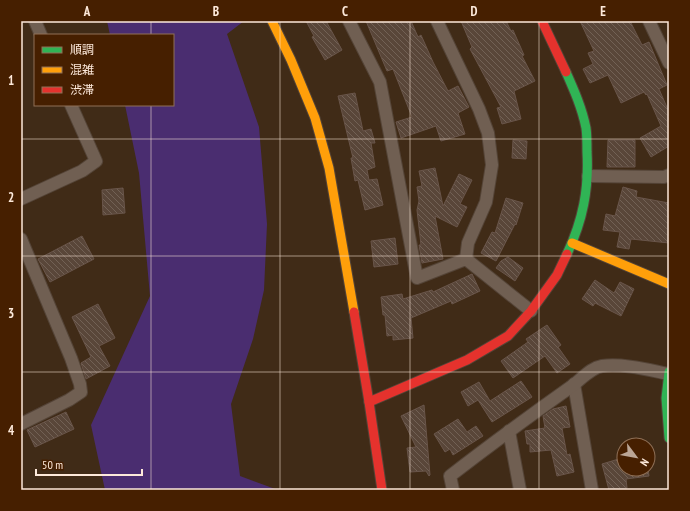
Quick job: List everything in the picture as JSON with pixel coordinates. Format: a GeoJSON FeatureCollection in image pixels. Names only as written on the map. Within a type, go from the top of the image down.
{"type":"FeatureCollection","features":[{"type":"Feature","properties":{"kind":"street"},"geometry":{"type":"LineString","coordinates":[[35,21],[41,34]]}},
{"type":"Feature","properties":{"kind":"street"},"geometry":{"type":"LineString","coordinates":[[272,21],[291,60],[315,118],[329,168],[370,402],[382,490]]}},
{"type":"Feature","properties":{"kind":"street"},"geometry":{"type":"LineString","coordinates":[[349,21],[380,82],[417,278],[466,259]]}},
{"type":"Feature","properties":{"kind":"street"},"geometry":{"type":"LineString","coordinates":[[437,21],[479,109],[488,132],[489,139],[492,165],[486,202],[468,243],[466,259]]}},
{"type":"Feature","properties":{"kind":"street"},"geometry":{"type":"LineString","coordinates":[[370,402],[467,360],[508,336],[531,311],[557,275],[578,231],[588,176],[586,129],[574,89],[542,21]]}},
{"type":"Feature","properties":{"kind":"street"},"geometry":{"type":"LineString","coordinates":[[649,21],[669,63]]}},
{"type":"Feature","properties":{"kind":"street"},"geometry":{"type":"LineString","coordinates":[[21,199],[82,171],[96,161],[71,106]]}},
{"type":"Feature","properties":{"kind":"street"},"geometry":{"type":"LineString","coordinates":[[588,176],[664,177],[669,175]]}},
{"type":"Feature","properties":{"kind":"street"},"geometry":{"type":"LineString","coordinates":[[21,239],[71,358],[80,384],[80,392],[69,400],[21,424]]}},
{"type":"Feature","properties":{"kind":"street"},"geometry":{"type":"LineString","coordinates":[[572,243],[669,284]]}},
{"type":"Feature","properties":{"kind":"street"},"geometry":{"type":"LineString","coordinates":[[466,259],[531,311]]}},
{"type":"Feature","properties":{"kind":"street"},"geometry":{"type":"LineString","coordinates":[[453,490],[450,476],[589,372],[602,366],[618,366],[669,373],[666,398],[669,438]]}},
{"type":"Feature","properties":{"kind":"street"},"geometry":{"type":"LineString","coordinates":[[574,384],[592,490]]}},
{"type":"Feature","properties":{"kind":"street"},"geometry":{"type":"LineString","coordinates":[[509,431],[520,490]]}},
{"type":"Feature","properties":{"kind":"shaded area"},"geometry":{"type":"Polygon","coordinates":[[[107,21],[244,21],[227,34],[259,127],[267,224],[264,290],[253,339],[231,404],[240,476],[278,490],[105,490],[91,425],[150,296],[139,173],[125,106],[174,106],[174,34],[110,34],[107,21]]]}},
{"type":"Feature","properties":{"kind":"building"},"geometry":{"type":"Polygon","coordinates":[[[306,21],[326,21],[342,50],[325,60],[312,37],[314,36],[306,21]]]}},
{"type":"Feature","properties":{"kind":"building"},"geometry":{"type":"Polygon","coordinates":[[[366,21],[411,21],[418,37],[421,35],[448,91],[458,86],[469,107],[458,113],[465,134],[441,141],[436,126],[401,138],[396,122],[412,117],[393,69],[387,71],[366,21]]]}},
{"type":"Feature","properties":{"kind":"building"},"geometry":{"type":"Polygon","coordinates":[[[461,21],[506,21],[511,31],[513,30],[524,55],[522,56],[535,81],[514,91],[521,119],[502,124],[497,108],[501,107],[470,49],[472,47],[461,21]]]}},
{"type":"Feature","properties":{"kind":"building"},"geometry":{"type":"Polygon","coordinates":[[[580,21],[630,21],[642,45],[649,42],[667,85],[659,89],[669,112],[669,146],[651,157],[640,138],[661,126],[647,94],[646,95],[644,92],[621,103],[608,75],[590,83],[583,69],[593,64],[588,53],[594,51],[580,21]]]}},
{"type":"Feature","properties":{"kind":"building"},"geometry":{"type":"Polygon","coordinates":[[[355,93],[363,131],[371,129],[375,143],[371,143],[375,167],[367,170],[369,180],[377,179],[383,205],[365,210],[358,180],[355,181],[351,158],[353,158],[338,96],[355,93]]]}},
{"type":"Feature","properties":{"kind":"building"},"geometry":{"type":"Polygon","coordinates":[[[513,140],[527,141],[526,159],[512,158],[513,140]]]}},
{"type":"Feature","properties":{"kind":"building"},"geometry":{"type":"Polygon","coordinates":[[[608,140],[635,140],[635,167],[607,167],[608,140]]]}},
{"type":"Feature","properties":{"kind":"building"},"geometry":{"type":"Polygon","coordinates":[[[435,168],[443,206],[459,174],[472,180],[460,204],[467,207],[457,227],[435,216],[443,259],[422,263],[419,245],[421,245],[417,210],[419,201],[417,187],[422,186],[419,171],[435,168]]]}},
{"type":"Feature","properties":{"kind":"building"},"geometry":{"type":"Polygon","coordinates":[[[623,187],[637,191],[636,197],[669,203],[669,243],[631,239],[629,249],[617,247],[620,232],[603,230],[606,214],[615,216],[623,187]]]}},
{"type":"Feature","properties":{"kind":"building"},"geometry":{"type":"Polygon","coordinates":[[[123,188],[125,213],[103,215],[102,190],[123,188]]]}},
{"type":"Feature","properties":{"kind":"building"},"geometry":{"type":"Polygon","coordinates":[[[506,198],[523,203],[516,225],[515,224],[496,261],[481,253],[492,232],[495,233],[506,198]]]}},
{"type":"Feature","properties":{"kind":"building"},"geometry":{"type":"Polygon","coordinates":[[[82,236],[94,259],[50,282],[38,259],[82,236]]]}},
{"type":"Feature","properties":{"kind":"building"},"geometry":{"type":"Polygon","coordinates":[[[395,238],[398,264],[374,267],[371,241],[395,238]]]}},
{"type":"Feature","properties":{"kind":"building"},"geometry":{"type":"Polygon","coordinates":[[[508,257],[523,268],[515,281],[496,268],[501,261],[508,257]]]}},
{"type":"Feature","properties":{"kind":"building"},"geometry":{"type":"Polygon","coordinates":[[[472,274],[480,291],[452,304],[451,301],[411,318],[413,338],[393,340],[393,335],[387,336],[385,315],[383,315],[381,297],[402,294],[403,299],[432,290],[433,292],[472,274]]]}},
{"type":"Feature","properties":{"kind":"building"},"geometry":{"type":"Polygon","coordinates":[[[595,280],[614,293],[620,282],[634,289],[621,316],[595,303],[593,306],[582,299],[595,280]]]}},
{"type":"Feature","properties":{"kind":"building"},"geometry":{"type":"Polygon","coordinates":[[[98,304],[115,338],[99,346],[110,366],[86,379],[81,363],[91,357],[72,317],[98,304]]]}},
{"type":"Feature","properties":{"kind":"building"},"geometry":{"type":"Polygon","coordinates":[[[547,325],[561,345],[558,347],[570,364],[557,373],[545,356],[513,378],[501,361],[528,342],[526,339],[547,325]]]}},
{"type":"Feature","properties":{"kind":"building"},"geometry":{"type":"Polygon","coordinates":[[[521,381],[532,397],[492,422],[478,400],[468,406],[461,392],[479,382],[490,401],[521,381]]]}},
{"type":"Feature","properties":{"kind":"building"},"geometry":{"type":"Polygon","coordinates":[[[424,405],[429,476],[426,471],[410,472],[407,448],[416,447],[401,416],[424,405]]]}},
{"type":"Feature","properties":{"kind":"building"},"geometry":{"type":"Polygon","coordinates":[[[566,406],[570,427],[562,428],[567,455],[570,454],[574,472],[557,476],[551,450],[530,452],[530,444],[527,444],[525,431],[545,428],[543,416],[553,409],[566,406]]]}},
{"type":"Feature","properties":{"kind":"building"},"geometry":{"type":"Polygon","coordinates":[[[66,412],[74,429],[35,447],[27,430],[66,412]]]}},
{"type":"Feature","properties":{"kind":"building"},"geometry":{"type":"Polygon","coordinates":[[[458,419],[467,432],[476,426],[483,436],[453,455],[450,449],[445,452],[434,434],[458,419]]]}},
{"type":"Feature","properties":{"kind":"building"},"geometry":{"type":"Polygon","coordinates":[[[616,460],[616,477],[641,477],[626,479],[627,488],[609,490],[602,464],[616,460]]]}},
{"type":"Feature","properties":{"kind":"traffic: fast"},"geometry":{"type":"LineString","coordinates":[[566,72],[578,99],[587,134],[586,192],[581,217],[567,254]]}},
{"type":"Feature","properties":{"kind":"traffic: fast"},"geometry":{"type":"LineString","coordinates":[[669,372],[666,398],[669,438]]}},
{"type":"Feature","properties":{"kind":"traffic: slow"},"geometry":{"type":"LineString","coordinates":[[272,21],[291,60],[315,118],[329,168],[354,312]]}},
{"type":"Feature","properties":{"kind":"traffic: slow"},"geometry":{"type":"LineString","coordinates":[[572,243],[669,284]]}},
{"type":"Feature","properties":{"kind":"traffic: jam"},"geometry":{"type":"LineString","coordinates":[[542,21],[566,72]]}},
{"type":"Feature","properties":{"kind":"traffic: jam"},"geometry":{"type":"LineString","coordinates":[[369,402],[467,360],[508,336],[531,311],[557,275],[567,254]]}},
{"type":"Feature","properties":{"kind":"traffic: jam"},"geometry":{"type":"LineString","coordinates":[[354,312],[382,490]]}}]}
